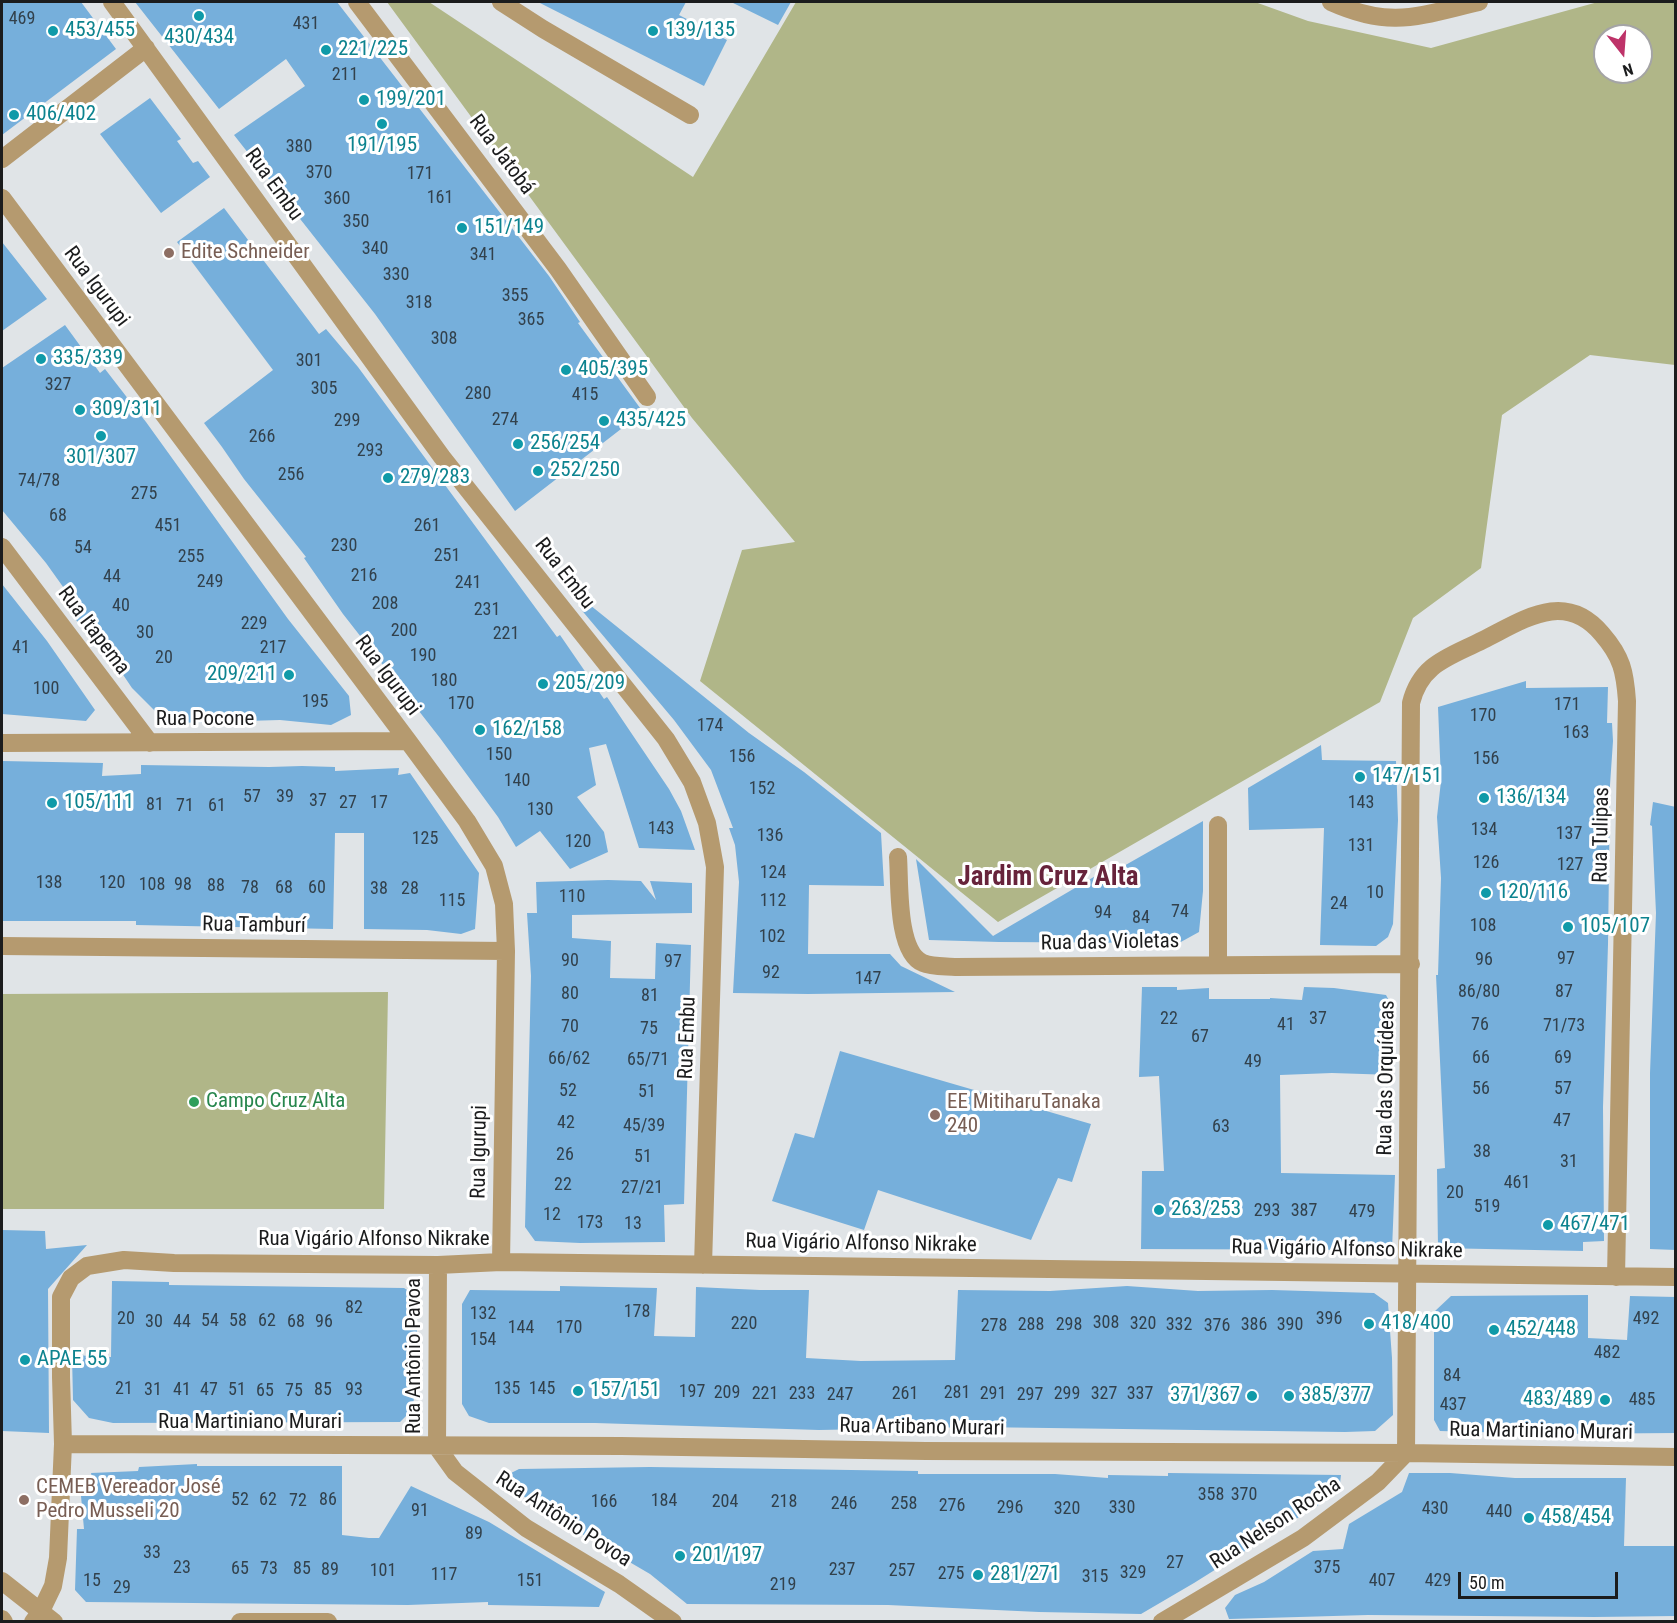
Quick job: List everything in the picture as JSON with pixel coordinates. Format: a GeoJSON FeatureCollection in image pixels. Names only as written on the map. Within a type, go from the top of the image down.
{"type":"FeatureCollection","features":[{"type":"Feature","properties":{"kind":"street","name":"Rua Embu"},"geometry":{"type":"LineString","coordinates":[[112,2],[442,457],[666,739],[692,782],[707,823],[715,867],[703,1265]]}},
{"type":"Feature","properties":{"kind":"street","name":"Rua Jatobá"},"geometry":{"type":"LineString","coordinates":[[357,2],[558,269],[647,397]]}},
{"type":"Feature","properties":{"kind":"street"},"geometry":{"type":"LineString","coordinates":[[501,2],[690,115]]}},
{"type":"Feature","properties":{"kind":"street"},"geometry":{"type":"LineString","coordinates":[[1331,2],[1367,16],[1392,19],[1408,18],[1479,2]]}},
{"type":"Feature","properties":{"kind":"street"},"geometry":{"type":"LineString","coordinates":[[2,159],[146,48]]}},
{"type":"Feature","properties":{"kind":"street","name":"Rua Igurupi"},"geometry":{"type":"LineString","coordinates":[[2,198],[467,821],[494,866],[504,903],[506,951],[501,1262]]}},
{"type":"Feature","properties":{"kind":"street","name":"Rua Itapema"},"geometry":{"type":"LineString","coordinates":[[2,547],[150,743]]}},
{"type":"Feature","properties":{"kind":"street","name":"Rua Tulipas"},"geometry":{"type":"LineString","coordinates":[[1411,704],[1421,677],[1436,664],[1523,620],[1552,611],[1567,610],[1582,615],[1594,624],[1620,659],[1625,675],[1627,701],[1616,1277]]}},
{"type":"Feature","properties":{"kind":"street","name":"Rua das Orquídeas"},"geometry":{"type":"LineString","coordinates":[[1406,1453],[1411,704]]}},
{"type":"Feature","properties":{"kind":"street","name":"Rua Pocone"},"geometry":{"type":"LineString","coordinates":[[2,743],[408,741]]}},
{"type":"Feature","properties":{"kind":"street"},"geometry":{"type":"LineString","coordinates":[[1218,825],[1218,965]]}},
{"type":"Feature","properties":{"kind":"street","name":"Rua das Violetas"},"geometry":{"type":"LineString","coordinates":[[898,857],[903,936],[914,956],[923,963],[956,967],[1411,964]]}},
{"type":"Feature","properties":{"kind":"street","name":"Rua Tamburí"},"geometry":{"type":"LineString","coordinates":[[2,946],[506,951]]}},
{"type":"Feature","properties":{"kind":"street","name":"Rua Vigário Alfonso Nikrake"},"geometry":{"type":"LineString","coordinates":[[63,1444],[61,1297],[71,1278],[87,1266],[124,1260],[174,1263],[438,1265],[501,1262],[1676,1277]]}},
{"type":"Feature","properties":{"kind":"street","name":"Rua Antônio Pavoa"},"geometry":{"type":"LineString","coordinates":[[437,1446],[438,1265]]}},
{"type":"Feature","properties":{"kind":"street"},"geometry":{"type":"LineString","coordinates":[[2,1581],[43,1618],[53,1587],[58,1558],[63,1444]]}},
{"type":"Feature","properties":{"kind":"street","name":"Rua Martiniano Murari"},"geometry":{"type":"LineString","coordinates":[[63,1444],[437,1446]]}},
{"type":"Feature","properties":{"kind":"street","name":"Rua Artibano Murari"},"geometry":{"type":"LineString","coordinates":[[437,1446],[1406,1453]]}},
{"type":"Feature","properties":{"kind":"street","name":"Rua Antônio Povoa"},"geometry":{"type":"LineString","coordinates":[[437,1446],[455,1472],[526,1528],[619,1584],[673,1622]]}},
{"type":"Feature","properties":{"kind":"street","name":"Rua Martiniano Murari"},"geometry":{"type":"LineString","coordinates":[[1406,1453],[1676,1457]]}},
{"type":"Feature","properties":{"kind":"street","name":"Rua Nelson Rocha"},"geometry":{"type":"LineString","coordinates":[[1162,1622],[1303,1538],[1378,1482],[1406,1453]]}},
{"type":"Feature","properties":{"kind":"street"},"geometry":{"type":"LineString","coordinates":[[240,1622],[328,1622]]}},
{"type":"Feature","properties":{"kind":"green space"},"geometry":{"type":"Polygon","coordinates":[[[387,2],[429,2],[693,177],[796,2],[1255,2],[1308,21],[1431,48],[1598,2],[1675,2],[1675,365],[1590,355],[1502,415],[1481,568],[1413,618],[1380,702],[998,922],[700,681],[742,550],[795,542],[692,418],[387,2]]]}},
{"type":"Feature","properties":{"kind":"green space","name":"Campo Cruz Alta"},"geometry":{"type":"Polygon","coordinates":[[[388,992],[384,1209],[2,1209],[2,994],[388,992]]]}},
{"type":"Feature","properties":{"kind":"building"},"geometry":{"type":"Polygon","coordinates":[[[2,2],[81,2],[116,49],[2,135],[2,2]]]}},
{"type":"Feature","properties":{"kind":"building"},"geometry":{"type":"Polygon","coordinates":[[[135,2],[337,2],[549,276],[580,322],[578,323],[643,412],[515,511],[375,314],[234,135],[305,86],[286,59],[219,109],[135,2]]]}},
{"type":"Feature","properties":{"kind":"building"},"geometry":{"type":"Polygon","coordinates":[[[538,2],[686,2],[679,15],[727,40],[704,86],[538,2]]]}},
{"type":"Feature","properties":{"kind":"building"},"geometry":{"type":"Polygon","coordinates":[[[731,2],[791,2],[778,25],[731,2]]]}},
{"type":"Feature","properties":{"kind":"building"},"geometry":{"type":"Polygon","coordinates":[[[150,98],[181,139],[177,141],[193,163],[198,161],[210,177],[161,213],[100,134],[150,98]]]}},
{"type":"Feature","properties":{"kind":"building"},"geometry":{"type":"Polygon","coordinates":[[[224,208],[319,334],[326,329],[358,367],[557,637],[560,635],[604,699],[607,697],[669,789],[681,811],[695,850],[639,848],[606,744],[589,748],[596,785],[577,797],[604,832],[608,852],[570,869],[540,831],[516,847],[498,817],[440,738],[343,614],[304,558],[306,557],[244,479],[204,423],[273,370],[177,242],[224,208]]]}},
{"type":"Feature","properties":{"kind":"building"},"geometry":{"type":"Polygon","coordinates":[[[2,242],[47,299],[2,331],[2,242]]]}},
{"type":"Feature","properties":{"kind":"building"},"geometry":{"type":"Polygon","coordinates":[[[65,325],[100,373],[105,369],[146,422],[288,619],[349,696],[351,715],[331,725],[280,720],[176,723],[156,712],[132,688],[101,642],[95,646],[74,617],[81,612],[46,563],[2,510],[2,368],[65,325]]]}},
{"type":"Feature","properties":{"kind":"building"},"geometry":{"type":"Polygon","coordinates":[[[2,584],[47,641],[95,710],[86,721],[2,714],[2,584]]]}},
{"type":"Feature","properties":{"kind":"building"},"geometry":{"type":"Polygon","coordinates":[[[585,601],[749,733],[804,772],[881,833],[884,886],[809,885],[808,954],[890,954],[901,966],[955,992],[733,993],[739,882],[735,845],[729,828],[733,828],[711,770],[674,720],[579,607],[585,601]]]}},
{"type":"Feature","properties":{"kind":"building"},"geometry":{"type":"Polygon","coordinates":[[[1526,681],[1526,688],[1608,687],[1607,723],[1612,723],[1613,741],[1603,1107],[1604,1241],[1583,1242],[1583,1251],[1438,1248],[1437,1169],[1445,1168],[1436,975],[1438,975],[1441,878],[1437,817],[1441,781],[1438,707],[1526,681]]]}},
{"type":"Feature","properties":{"kind":"building"},"geometry":{"type":"Polygon","coordinates":[[[1321,745],[1322,760],[1396,761],[1398,820],[1393,924],[1388,937],[1376,946],[1320,945],[1324,828],[1249,830],[1248,788],[1321,745]]]}},
{"type":"Feature","properties":{"kind":"building"},"geometry":{"type":"Polygon","coordinates":[[[2,761],[103,763],[102,776],[141,774],[141,765],[335,767],[335,771],[399,768],[398,775],[410,773],[479,873],[475,929],[461,934],[427,930],[364,929],[364,833],[335,833],[333,929],[136,925],[136,921],[2,921],[2,761]]]}},
{"type":"Feature","properties":{"kind":"building"},"geometry":{"type":"Polygon","coordinates":[[[1653,802],[1676,807],[1676,1250],[1650,1249],[1650,1073],[1656,913],[1652,826],[1650,825],[1653,802]]]}},
{"type":"Feature","properties":{"kind":"building"},"geometry":{"type":"Polygon","coordinates":[[[1203,821],[1203,891],[1199,932],[1179,943],[929,940],[916,859],[993,936],[1104,871],[1122,867],[1203,821]]]}},
{"type":"Feature","properties":{"kind":"building"},"geometry":{"type":"Polygon","coordinates":[[[641,881],[656,900],[650,881],[692,883],[692,913],[572,915],[572,938],[611,941],[610,978],[655,979],[656,943],[691,945],[684,1204],[664,1205],[665,1242],[535,1241],[525,1227],[531,976],[527,913],[537,913],[536,882],[641,881]]]}},
{"type":"Feature","properties":{"kind":"building"},"geometry":{"type":"Polygon","coordinates":[[[1142,987],[1177,987],[1177,990],[1209,988],[1209,999],[1302,1000],[1304,987],[1334,988],[1386,995],[1395,1012],[1394,1075],[1332,1073],[1280,1075],[1281,1173],[1395,1175],[1392,1250],[1141,1249],[1142,1171],[1164,1171],[1159,1076],[1139,1077],[1142,987]]]}},
{"type":"Feature","properties":{"kind":"building"},"geometry":{"type":"Polygon","coordinates":[[[840,1051],[1091,1124],[1072,1182],[1058,1178],[1031,1240],[878,1190],[864,1230],[772,1201],[795,1133],[814,1138],[840,1051]]]}},
{"type":"Feature","properties":{"kind":"building","name":"APAE 55"},"geometry":{"type":"Polygon","coordinates":[[[2,1230],[45,1231],[46,1249],[87,1245],[48,1289],[49,1433],[2,1431],[2,1230]]]}},
{"type":"Feature","properties":{"kind":"building"},"geometry":{"type":"Polygon","coordinates":[[[112,1281],[169,1282],[169,1285],[404,1288],[417,1296],[417,1357],[413,1409],[400,1422],[113,1423],[89,1418],[73,1400],[72,1355],[111,1357],[112,1281]]]}},
{"type":"Feature","properties":{"kind":"building"},"geometry":{"type":"Polygon","coordinates":[[[560,1286],[657,1288],[654,1336],[695,1337],[696,1287],[809,1290],[806,1358],[861,1361],[955,1360],[958,1290],[1050,1291],[1127,1286],[1198,1291],[1272,1290],[1374,1293],[1388,1303],[1393,1415],[1375,1431],[1345,1432],[975,1427],[819,1430],[595,1423],[489,1423],[469,1416],[462,1404],[462,1304],[470,1290],[560,1291],[560,1286]]]}},
{"type":"Feature","properties":{"kind":"building"},"geometry":{"type":"Polygon","coordinates":[[[1588,1295],[1588,1338],[1627,1340],[1630,1296],[1676,1297],[1676,1433],[1549,1434],[1440,1431],[1434,1420],[1434,1312],[1451,1296],[1588,1295]]]}},
{"type":"Feature","properties":{"kind":"building"},"geometry":{"type":"Polygon","coordinates":[[[197,1464],[197,1466],[342,1466],[342,1535],[369,1538],[379,1538],[411,1486],[489,1522],[605,1592],[599,1607],[488,1605],[488,1602],[408,1605],[86,1602],[75,1590],[77,1529],[84,1529],[80,1485],[94,1486],[91,1473],[138,1471],[139,1467],[197,1464]]]}},
{"type":"Feature","properties":{"kind":"building"},"geometry":{"type":"Polygon","coordinates":[[[650,1467],[918,1471],[918,1474],[1055,1474],[1108,1478],[1108,1475],[1168,1476],[1168,1473],[1341,1475],[1339,1492],[1141,1614],[888,1605],[687,1604],[650,1574],[585,1536],[550,1511],[507,1487],[509,1474],[519,1469],[650,1467]]]}},
{"type":"Feature","properties":{"kind":"building"},"geometry":{"type":"Polygon","coordinates":[[[1409,1473],[1450,1473],[1515,1478],[1626,1478],[1624,1546],[1676,1546],[1676,1616],[1368,1615],[1229,1619],[1225,1608],[1235,1595],[1264,1582],[1313,1551],[1343,1549],[1349,1524],[1402,1492],[1409,1473]]]}},
{"type":"Feature","properties":{"kind":"place","name":"430/434"},"geometry":{"type":"Point","coordinates":[199,16]}},
{"type":"Feature","properties":{"kind":"place","name":"453/455"},"geometry":{"type":"Point","coordinates":[53,31]}},
{"type":"Feature","properties":{"kind":"place","name":"139/135"},"geometry":{"type":"Point","coordinates":[653,31]}},
{"type":"Feature","properties":{"kind":"place","name":"221/225"},"geometry":{"type":"Point","coordinates":[326,50]}},
{"type":"Feature","properties":{"kind":"place","name":"199/201"},"geometry":{"type":"Point","coordinates":[364,100]}},
{"type":"Feature","properties":{"kind":"place","name":"406/402"},"geometry":{"type":"Point","coordinates":[14,115]}},
{"type":"Feature","properties":{"kind":"place","name":"191/195"},"geometry":{"type":"Point","coordinates":[382,124]}},
{"type":"Feature","properties":{"kind":"place","name":"151/149"},"geometry":{"type":"Point","coordinates":[462,228]}},
{"type":"Feature","properties":{"kind":"place","name":"Edite Schneider"},"geometry":{"type":"Point","coordinates":[169,253]}},
{"type":"Feature","properties":{"kind":"place","name":"335/339"},"geometry":{"type":"Point","coordinates":[41,359]}},
{"type":"Feature","properties":{"kind":"place","name":"405/395"},"geometry":{"type":"Point","coordinates":[566,370]}},
{"type":"Feature","properties":{"kind":"place","name":"309/311"},"geometry":{"type":"Point","coordinates":[80,410]}},
{"type":"Feature","properties":{"kind":"place","name":"435/425"},"geometry":{"type":"Point","coordinates":[604,421]}},
{"type":"Feature","properties":{"kind":"place","name":"301/307"},"geometry":{"type":"Point","coordinates":[101,436]}},
{"type":"Feature","properties":{"kind":"place","name":"256/254"},"geometry":{"type":"Point","coordinates":[518,444]}},
{"type":"Feature","properties":{"kind":"place","name":"252/250"},"geometry":{"type":"Point","coordinates":[538,471]}},
{"type":"Feature","properties":{"kind":"place","name":"279/283"},"geometry":{"type":"Point","coordinates":[388,478]}},
{"type":"Feature","properties":{"kind":"place","name":"209/211"},"geometry":{"type":"Point","coordinates":[289,675]}},
{"type":"Feature","properties":{"kind":"place","name":"205/209"},"geometry":{"type":"Point","coordinates":[543,684]}},
{"type":"Feature","properties":{"kind":"place","name":"162/158"},"geometry":{"type":"Point","coordinates":[480,730]}},
{"type":"Feature","properties":{"kind":"place","name":"147/151"},"geometry":{"type":"Point","coordinates":[1360,777]}},
{"type":"Feature","properties":{"kind":"place","name":"136/134"},"geometry":{"type":"Point","coordinates":[1484,798]}},
{"type":"Feature","properties":{"kind":"place","name":"105/111"},"geometry":{"type":"Point","coordinates":[52,803]}},
{"type":"Feature","properties":{"kind":"place","name":"120/116"},"geometry":{"type":"Point","coordinates":[1486,893]}},
{"type":"Feature","properties":{"kind":"place","name":"105/107"},"geometry":{"type":"Point","coordinates":[1568,927]}},
{"type":"Feature","properties":{"kind":"place","name":"Campo Cruz Alta"},"geometry":{"type":"Point","coordinates":[194,1102]}},
{"type":"Feature","properties":{"kind":"place","name":"EE MitiharuTanaka 240"},"geometry":{"type":"Point","coordinates":[935,1115]}},
{"type":"Feature","properties":{"kind":"place","name":"263/253"},"geometry":{"type":"Point","coordinates":[1159,1210]}},
{"type":"Feature","properties":{"kind":"place","name":"467/471"},"geometry":{"type":"Point","coordinates":[1548,1225]}},
{"type":"Feature","properties":{"kind":"place","name":"418/400"},"geometry":{"type":"Point","coordinates":[1369,1324]}},
{"type":"Feature","properties":{"kind":"place","name":"452/448"},"geometry":{"type":"Point","coordinates":[1494,1330]}},
{"type":"Feature","properties":{"kind":"place","name":"APAE 55"},"geometry":{"type":"Point","coordinates":[25,1360]}},
{"type":"Feature","properties":{"kind":"place","name":"157/151"},"geometry":{"type":"Point","coordinates":[578,1391]}},
{"type":"Feature","properties":{"kind":"place","name":"371/367"},"geometry":{"type":"Point","coordinates":[1252,1396]}},
{"type":"Feature","properties":{"kind":"place","name":"385/377"},"geometry":{"type":"Point","coordinates":[1289,1396]}},
{"type":"Feature","properties":{"kind":"place","name":"483/489"},"geometry":{"type":"Point","coordinates":[1605,1400]}},
{"type":"Feature","properties":{"kind":"place","name":"CEMEB Vereador José Pedro Musseli 20"},"geometry":{"type":"Point","coordinates":[24,1500]}},
{"type":"Feature","properties":{"kind":"place","name":"458/454"},"geometry":{"type":"Point","coordinates":[1529,1518]}},
{"type":"Feature","properties":{"kind":"place","name":"201/197"},"geometry":{"type":"Point","coordinates":[680,1556]}},
{"type":"Feature","properties":{"kind":"place","name":"281/271"},"geometry":{"type":"Point","coordinates":[978,1575]}},
{"type":"Feature","properties":{"kind":"district","name":"Jardim Cruz Alta"},"geometry":{"type":"Point","coordinates":[1048,878]}}]}
